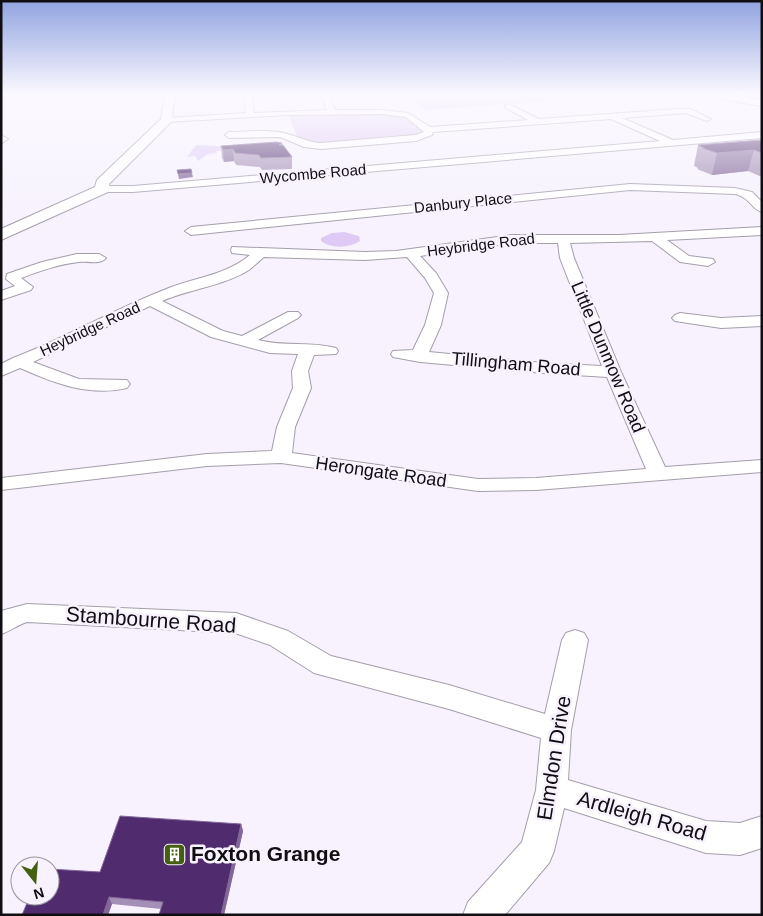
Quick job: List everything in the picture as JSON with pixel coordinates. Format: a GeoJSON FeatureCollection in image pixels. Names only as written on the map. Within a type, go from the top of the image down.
{"type":"FeatureCollection","features":[{"type":"Feature","properties":{"kind":"main road"},"geometry":{"type":"LineString","coordinates":[[1,235],[103,189],[102,183],[149,138]]}},
{"type":"Feature","properties":{"kind":"street"},"geometry":{"type":"LineString","coordinates":[[289,138],[307,145],[321,146],[417,138]]}},
{"type":"Feature","properties":{"kind":"street","name":"Wycombe Road"},"geometry":{"type":"LineString","coordinates":[[662,138],[672,143]]}},
{"type":"Feature","properties":{"kind":"street","name":"Wycombe Road"},"geometry":{"type":"LineString","coordinates":[[103,189],[133,189],[731,138]]}},
{"type":"Feature","properties":{"kind":"street"},"geometry":{"type":"LineString","coordinates":[[353,143],[380,168]]}},
{"type":"Feature","properties":{"kind":"street","name":"Danbury Place"},"geometry":{"type":"LineString","coordinates":[[192,231],[211,231],[630,187],[735,191],[748,194],[762,209]]}},
{"type":"Feature","properties":{"kind":"street","name":"Heybridge Road"},"geometry":{"type":"LineString","coordinates":[[237,250],[261,253],[326,253],[365,256],[411,254],[511,239],[619,239],[762,231]]}},
{"type":"Feature","properties":{"kind":"street"},"geometry":{"type":"LineString","coordinates":[[655,237],[685,260],[708,262]]}},
{"type":"Feature","properties":{"kind":"street","name":"Little Dunmow Road"},"geometry":{"type":"LineString","coordinates":[[563,238],[567,258],[590,312],[612,372],[658,474]]}},
{"type":"Feature","properties":{"kind":"street","name":"Heybridge Road"},"geometry":{"type":"LineString","coordinates":[[1,371],[176,290],[215,279],[244,267],[261,253]]}},
{"type":"Feature","properties":{"kind":"street"},"geometry":{"type":"LineString","coordinates":[[411,254],[431,276],[441,293],[434,325],[422,346],[420,357]]}},
{"type":"Feature","properties":{"kind":"street"},"geometry":{"type":"LineString","coordinates":[[41,293],[26,287],[12,279],[12,277],[52,262],[99,258]]}},
{"type":"Feature","properties":{"kind":"street"},"geometry":{"type":"LineString","coordinates":[[1,296],[26,287]]}},
{"type":"Feature","properties":{"kind":"street"},"geometry":{"type":"LineString","coordinates":[[151,301],[218,334],[270,348],[330,351]]}},
{"type":"Feature","properties":{"kind":"street"},"geometry":{"type":"LineString","coordinates":[[244,341],[293,315]]}},
{"type":"Feature","properties":{"kind":"street"},"geometry":{"type":"LineString","coordinates":[[680,318],[721,323],[762,321]]}},
{"type":"Feature","properties":{"kind":"street"},"geometry":{"type":"LineString","coordinates":[[281,457],[286,427],[302,388],[300,371],[308,349]]}},
{"type":"Feature","properties":{"kind":"street","name":"Tillingham Road"},"geometry":{"type":"LineString","coordinates":[[400,354],[543,368],[612,372]]}},
{"type":"Feature","properties":{"kind":"street"},"geometry":{"type":"LineString","coordinates":[[20,362],[47,375],[75,385],[103,386],[120,384]]}},
{"type":"Feature","properties":{"kind":"street","name":"Herongate Road"},"geometry":{"type":"LineString","coordinates":[[1,484],[207,460],[281,457],[478,485],[536,484],[762,466]]}},
{"type":"Feature","properties":{"kind":"street","name":"Stambourne Road"},"geometry":{"type":"LineString","coordinates":[[1,624],[6,619],[27,613],[236,624],[279,638],[324,664],[449,697],[556,730]]}},
{"type":"Feature","properties":{"kind":"street","name":"Elmdon Drive"},"geometry":{"type":"LineString","coordinates":[[481,915],[537,851],[552,790],[556,730],[574,640]]}},
{"type":"Feature","properties":{"kind":"street","name":"Ardleigh Road"},"geometry":{"type":"LineString","coordinates":[[552,790],[706,837],[740,839],[762,832]]}},
{"type":"Feature","properties":{"kind":"shaded area"},"geometry":{"type":"Polygon","coordinates":[[[298,138],[403,138],[321,145],[299,141],[298,138]]]}},
{"type":"Feature","properties":{"kind":"shaded area"},"geometry":{"type":"Polygon","coordinates":[[[196,145],[258,148],[216,151],[217,153],[208,154],[198,161],[195,156],[187,157],[196,145]]]}},
{"type":"Feature","properties":{"kind":"shaded area"},"geometry":{"type":"Polygon","coordinates":[[[344,232],[359,236],[360,241],[340,247],[325,244],[321,241],[321,238],[332,233],[344,232]]]}},
{"type":"Feature","properties":{"kind":"building"},"geometry":{"type":"Polygon","coordinates":[[[762,140],[762,153],[754,150],[717,153],[698,145],[762,140]]]}},
{"type":"Feature","properties":{"kind":"building"},"geometry":{"type":"Polygon","coordinates":[[[282,143],[279,145],[283,145],[292,157],[261,158],[259,155],[235,153],[233,149],[223,150],[221,146],[282,143]]]}},
{"type":"Feature","properties":{"kind":"building"},"geometry":{"type":"Polygon","coordinates":[[[191,169],[192,173],[178,174],[177,170],[191,169]]]}},
{"type":"Feature","properties":{"kind":"building","name":"Foxton Grange"},"geometry":{"type":"Polygon","coordinates":[[[120,816],[241,824],[221,915],[159,915],[163,902],[109,897],[103,915],[22,915],[26,906],[60,906],[60,870],[100,872],[120,816]]]}},
{"type":"Feature","properties":{"kind":"place","name":"Foxton Grange"},"geometry":{"type":"Point","coordinates":[175,854]}}]}
